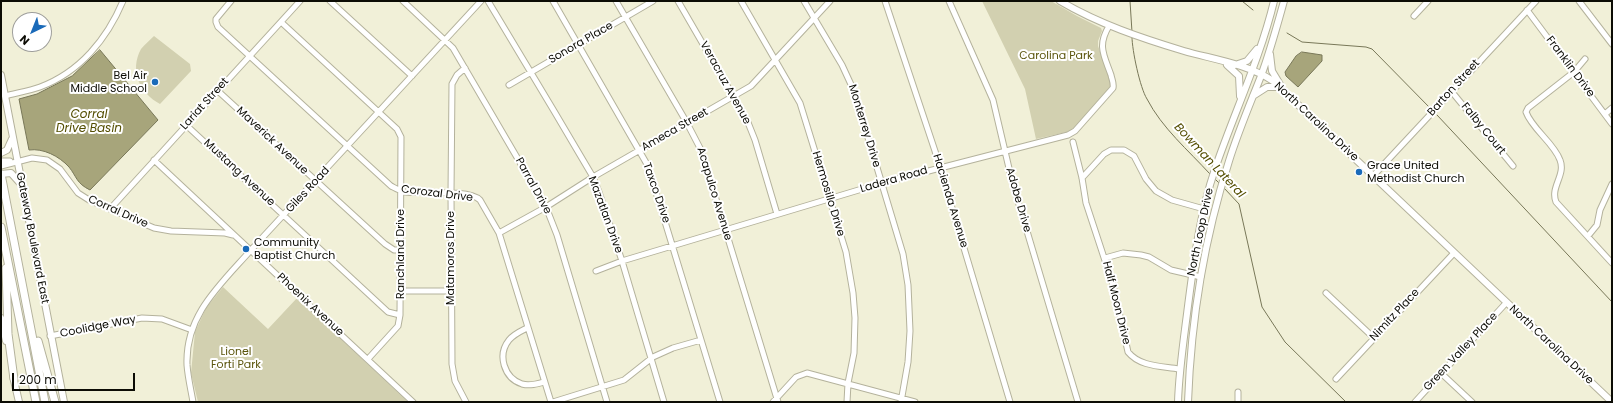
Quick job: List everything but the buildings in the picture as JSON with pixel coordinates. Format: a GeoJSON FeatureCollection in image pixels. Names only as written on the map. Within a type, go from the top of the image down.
{"type":"FeatureCollection","features":[{"type":"Feature","properties":{"kind":"highway"},"geometry":{"type":"LineString","coordinates":[[1,174],[28,306],[45,402]]}},
{"type":"Feature","properties":{"kind":"highway"},"geometry":{"type":"LineString","coordinates":[[1,227],[36,402]]}},
{"type":"Feature","properties":{"kind":"highway"},"geometry":{"type":"LineString","coordinates":[[5,248],[8,334],[14,379]]}},
{"type":"Feature","properties":{"kind":"highway"},"geometry":{"type":"LineString","coordinates":[[28,306],[55,402]]}},
{"type":"Feature","properties":{"kind":"main road","name":"North Carolina Drive"},"geometry":{"type":"LineString","coordinates":[[1060,1],[1122,31],[1262,74],[1282,89],[1611,401]]}},
{"type":"Feature","properties":{"kind":"main road","name":"North Loop Drive"},"geometry":{"type":"LineString","coordinates":[[1178,402],[1180,369],[1191,275],[1204,209],[1216,167],[1263,41],[1274,1]]}},
{"type":"Feature","properties":{"kind":"main road","name":"North Loop Drive"},"geometry":{"type":"LineString","coordinates":[[1188,402],[1189,366],[1201,277],[1219,194],[1224,176],[1262,74],[1284,1]]}},
{"type":"Feature","properties":{"kind":"main road"},"geometry":{"type":"LineString","coordinates":[[1234,65],[1247,61],[1263,41]]}},
{"type":"Feature","properties":{"kind":"main road"},"geometry":{"type":"LineString","coordinates":[[1270,48],[1272,71],[1282,89]]}},
{"type":"Feature","properties":{"kind":"main road"},"geometry":{"type":"LineString","coordinates":[[1224,62],[1239,76],[1240,101]]}},
{"type":"Feature","properties":{"kind":"main road","name":"Gateway Boulevard East"},"geometry":{"type":"LineString","coordinates":[[1,75],[50,336],[64,402]]}},
{"type":"Feature","properties":{"kind":"main road"},"geometry":{"type":"LineString","coordinates":[[1253,96],[1267,87],[1282,89]]}},
{"type":"Feature","properties":{"kind":"main road"},"geometry":{"type":"LineString","coordinates":[[1,153],[7,150],[12,138]]}},
{"type":"Feature","properties":{"kind":"main road"},"geometry":{"type":"LineString","coordinates":[[1,174],[12,173],[22,186]]}},
{"type":"Feature","properties":{"kind":"main road"},"geometry":{"type":"LineString","coordinates":[[1,318],[18,402]]}},
{"type":"Feature","properties":{"kind":"street"},"geometry":{"type":"LineString","coordinates":[[5,96],[40,87],[51,82],[80,63],[96,47],[105,35],[123,1]]}},
{"type":"Feature","properties":{"kind":"street","name":"Corozal Drive"},"geometry":{"type":"LineString","coordinates":[[232,1],[216,19],[218,27],[391,186],[400,191],[451,193],[477,197],[499,232],[527,328],[552,402]]}},
{"type":"Feature","properties":{"kind":"street","name":"Lariat Street"},"geometry":{"type":"LineString","coordinates":[[110,209],[300,1]]}},
{"type":"Feature","properties":{"kind":"street"},"geometry":{"type":"LineString","coordinates":[[330,1],[412,76]]}},
{"type":"Feature","properties":{"kind":"street","name":"Parral Drive"},"geometry":{"type":"LineString","coordinates":[[402,1],[453,48],[546,207],[557,235],[607,402]]}},
{"type":"Feature","properties":{"kind":"street","name":"Giles Road"},"geometry":{"type":"LineString","coordinates":[[193,402],[187,364],[188,351],[192,330],[197,316],[210,297],[251,250],[348,147],[481,1]]}},
{"type":"Feature","properties":{"kind":"street","name":"Mazatlan Drive"},"geometry":{"type":"LineString","coordinates":[[488,1],[593,178],[604,204],[664,402]]}},
{"type":"Feature","properties":{"kind":"street","name":"Taxco Drive"},"geometry":{"type":"LineString","coordinates":[[553,1],[640,150],[651,172],[720,402]]}},
{"type":"Feature","properties":{"kind":"street","name":"Acapulco Avenue"},"geometry":{"type":"LineString","coordinates":[[616,1],[687,123],[704,157],[764,360],[778,399]]}},
{"type":"Feature","properties":{"kind":"street","name":"Sonora Place"},"geometry":{"type":"LineString","coordinates":[[509,86],[578,44],[654,1]]}},
{"type":"Feature","properties":{"kind":"street","name":"Veracruz Avenue"},"geometry":{"type":"LineString","coordinates":[[678,1],[747,120],[755,140],[777,214]]}},
{"type":"Feature","properties":{"kind":"street","name":"Hermosillo Drive"},"geometry":{"type":"LineString","coordinates":[[741,1],[800,103],[846,252],[853,293],[855,338],[854,353],[848,383],[847,402]]}},
{"type":"Feature","properties":{"kind":"street","name":"Monterrey Drive"},"geometry":{"type":"LineString","coordinates":[[804,1],[842,64],[852,86],[903,254],[908,285],[910,338],[908,362],[901,400]]}},
{"type":"Feature","properties":{"kind":"street","name":"Ameca Street"},"geometry":{"type":"LineString","coordinates":[[499,232],[546,207],[754,83],[830,1]]}},
{"type":"Feature","properties":{"kind":"street","name":"Hacienda Avenue"},"geometry":{"type":"LineString","coordinates":[[885,1],[919,102],[1010,402]]}},
{"type":"Feature","properties":{"kind":"street","name":"Adobe Drive"},"geometry":{"type":"LineString","coordinates":[[949,1],[993,100],[1004,151],[1031,247],[1078,402]]}},
{"type":"Feature","properties":{"kind":"street"},"geometry":{"type":"LineString","coordinates":[[1414,16],[1428,1]]}},
{"type":"Feature","properties":{"kind":"street","name":"Barton Street"},"geometry":{"type":"LineString","coordinates":[[1373,176],[1536,1]]}},
{"type":"Feature","properties":{"kind":"street"},"geometry":{"type":"LineString","coordinates":[[1579,1],[1612,44]]}},
{"type":"Feature","properties":{"kind":"street","name":"Franklin Drive"},"geometry":{"type":"LineString","coordinates":[[1527,10],[1612,124]]}},
{"type":"Feature","properties":{"kind":"street","name":"Ranchland Drive"},"geometry":{"type":"LineString","coordinates":[[281,22],[397,129],[401,137],[400,315],[398,326],[368,359]]}},
{"type":"Feature","properties":{"kind":"street","name":"Ladera Road"},"geometry":{"type":"LineString","coordinates":[[596,271],[777,214],[882,183],[1072,134],[1111,91],[1113,82],[1101,49],[1102,38],[1109,26]]}},
{"type":"Feature","properties":{"kind":"street"},"geometry":{"type":"LineString","coordinates":[[1585,59],[1574,72],[1528,108],[1526,112],[1561,162],[1561,174],[1554,192],[1556,202],[1612,263]]}},
{"type":"Feature","properties":{"kind":"street","name":"Matamoros Drive"},"geometry":{"type":"LineString","coordinates":[[465,68],[457,75],[452,84],[451,193],[452,364],[455,381],[466,402]]}},
{"type":"Feature","properties":{"kind":"street","name":"Maverick Avenue"},"geometry":{"type":"LineString","coordinates":[[218,91],[389,248],[400,250]]}},
{"type":"Feature","properties":{"kind":"street","name":"Falby Court"},"geometry":{"type":"LineString","coordinates":[[1452,92],[1513,166]]}},
{"type":"Feature","properties":{"kind":"street"},"geometry":{"type":"LineString","coordinates":[[1605,114],[1612,108]]}},
{"type":"Feature","properties":{"kind":"street","name":"Mustang Avenue"},"geometry":{"type":"LineString","coordinates":[[186,125],[388,312],[400,315]]}},
{"type":"Feature","properties":{"kind":"street","name":"Half Moon Drive"},"geometry":{"type":"LineString","coordinates":[[1073,142],[1082,178],[1086,204],[1116,294],[1128,352],[1136,360],[1142,363],[1180,369]]}},
{"type":"Feature","properties":{"kind":"street"},"geometry":{"type":"LineString","coordinates":[[1082,178],[1104,154],[1111,150],[1124,150],[1134,156],[1146,179],[1156,191],[1172,200],[1204,209]]}},
{"type":"Feature","properties":{"kind":"street","name":"Corral Drive"},"geometry":{"type":"LineString","coordinates":[[17,161],[32,158],[47,160],[60,169],[78,193],[154,228],[164,230],[226,233],[234,236]]}},
{"type":"Feature","properties":{"kind":"street","name":"Phoenix Avenue"},"geometry":{"type":"LineString","coordinates":[[154,160],[413,402]]}},
{"type":"Feature","properties":{"kind":"street"},"geometry":{"type":"LineString","coordinates":[[1,161],[17,161]]}},
{"type":"Feature","properties":{"kind":"street"},"geometry":{"type":"LineString","coordinates":[[1,166],[17,161]]}},
{"type":"Feature","properties":{"kind":"street"},"geometry":{"type":"LineString","coordinates":[[1588,236],[1597,225],[1602,202],[1612,184]]}},
{"type":"Feature","properties":{"kind":"street"},"geometry":{"type":"LineString","coordinates":[[1105,258],[1123,253],[1141,255],[1150,257],[1171,270],[1201,277]]}},
{"type":"Feature","properties":{"kind":"street","name":"Nimitz Place"},"geometry":{"type":"LineString","coordinates":[[1336,379],[1454,253]]}},
{"type":"Feature","properties":{"kind":"street"},"geometry":{"type":"LineString","coordinates":[[400,291],[452,291]]}},
{"type":"Feature","properties":{"kind":"street"},"geometry":{"type":"LineString","coordinates":[[1326,293],[1374,338]]}},
{"type":"Feature","properties":{"kind":"street","name":"Green Valley Place"},"geometry":{"type":"LineString","coordinates":[[1415,402],[1506,303]]}},
{"type":"Feature","properties":{"kind":"street","name":"Coolidge Way"},"geometry":{"type":"LineString","coordinates":[[50,336],[142,318],[162,319],[192,330]]}},
{"type":"Feature","properties":{"kind":"street"},"geometry":{"type":"LineString","coordinates":[[527,328],[512,336],[506,344],[503,357],[505,367],[511,377],[522,384],[532,385],[544,382]]}},
{"type":"Feature","properties":{"kind":"street"},"geometry":{"type":"LineString","coordinates":[[552,402],[624,380],[650,359],[673,348],[701,340]]}},
{"type":"Feature","properties":{"kind":"street"},"geometry":{"type":"LineString","coordinates":[[773,402],[778,399],[794,379],[803,374],[812,373],[901,400],[915,402]]}},
{"type":"Feature","properties":{"kind":"street"},"geometry":{"type":"LineString","coordinates":[[1442,374],[1472,402]]}},
{"type":"Feature","properties":{"kind":"street"},"geometry":{"type":"LineString","coordinates":[[1238,392],[1238,402]]}},
{"type":"Feature","properties":{"kind":"green space","name":"Carolina Park"},"geometry":{"type":"Polygon","coordinates":[[[982,1],[1051,1],[1101,28],[1102,31],[1098,41],[1098,46],[1111,81],[1111,87],[1071,131],[1036,139],[1025,89],[982,1]]]}},
{"type":"Feature","properties":{"kind":"green space"},"geometry":{"type":"Polygon","coordinates":[[[154,36],[190,64],[191,71],[160,104],[142,88],[136,73],[136,65],[141,49],[154,36]]]}},
{"type":"Feature","properties":{"kind":"green space","name":"Lionel Forti Park"},"geometry":{"type":"Polygon","coordinates":[[[223,287],[268,329],[297,298],[408,402],[198,402],[191,373],[195,332],[206,308],[223,287]]]}},
{"type":"Feature","properties":{"kind":"water","name":"Corral Drive Basin"},"geometry":{"type":"Polygon","coordinates":[[[100,50],[158,120],[90,190],[79,182],[69,167],[60,159],[40,150],[29,150],[19,99],[37,94],[72,76],[100,50]]]}},
{"type":"Feature","properties":{"kind":"water"},"geometry":{"type":"Polygon","coordinates":[[[1302,52],[1322,55],[1322,61],[1298,87],[1286,76],[1285,72],[1296,56],[1302,52]]]}},
{"type":"Feature","properties":{"kind":"waterway","name":"Bowman Lateral"},"geometry":{"type":"LineString","coordinates":[[1130,1],[1132,32]]}},
{"type":"Feature","properties":{"kind":"waterway"},"geometry":{"type":"LineString","coordinates":[[1242,1],[1253,10]]}},
{"type":"Feature","properties":{"kind":"waterway"},"geometry":{"type":"LineString","coordinates":[[1287,33],[1302,42],[1366,47],[1372,49],[1431,109]]}},
{"type":"Feature","properties":{"kind":"waterway","name":"Bowman Lateral"},"geometry":{"type":"LineString","coordinates":[[1132,37],[1133,51],[1144,94],[1153,110],[1176,138],[1210,174]]}},
{"type":"Feature","properties":{"kind":"waterway"},"geometry":{"type":"LineString","coordinates":[[1437,115],[1612,302]]}},
{"type":"Feature","properties":{"kind":"waterway","name":"Bowman Lateral"},"geometry":{"type":"LineString","coordinates":[[1215,179],[1220,184]]}},
{"type":"Feature","properties":{"kind":"waterway","name":"Bowman Lateral"},"geometry":{"type":"LineString","coordinates":[[1224,188],[1239,204],[1262,307],[1285,342],[1346,402]]}},
{"type":"Feature","properties":{"kind":"place","name":"Bel Air Middle School"},"geometry":{"type":"Point","coordinates":[155,82]}},
{"type":"Feature","properties":{"kind":"place","name":"Grace United Methodist Church"},"geometry":{"type":"Point","coordinates":[1359,172]}},
{"type":"Feature","properties":{"kind":"place","name":"Community Baptist Church"},"geometry":{"type":"Point","coordinates":[246,249]}}]}
